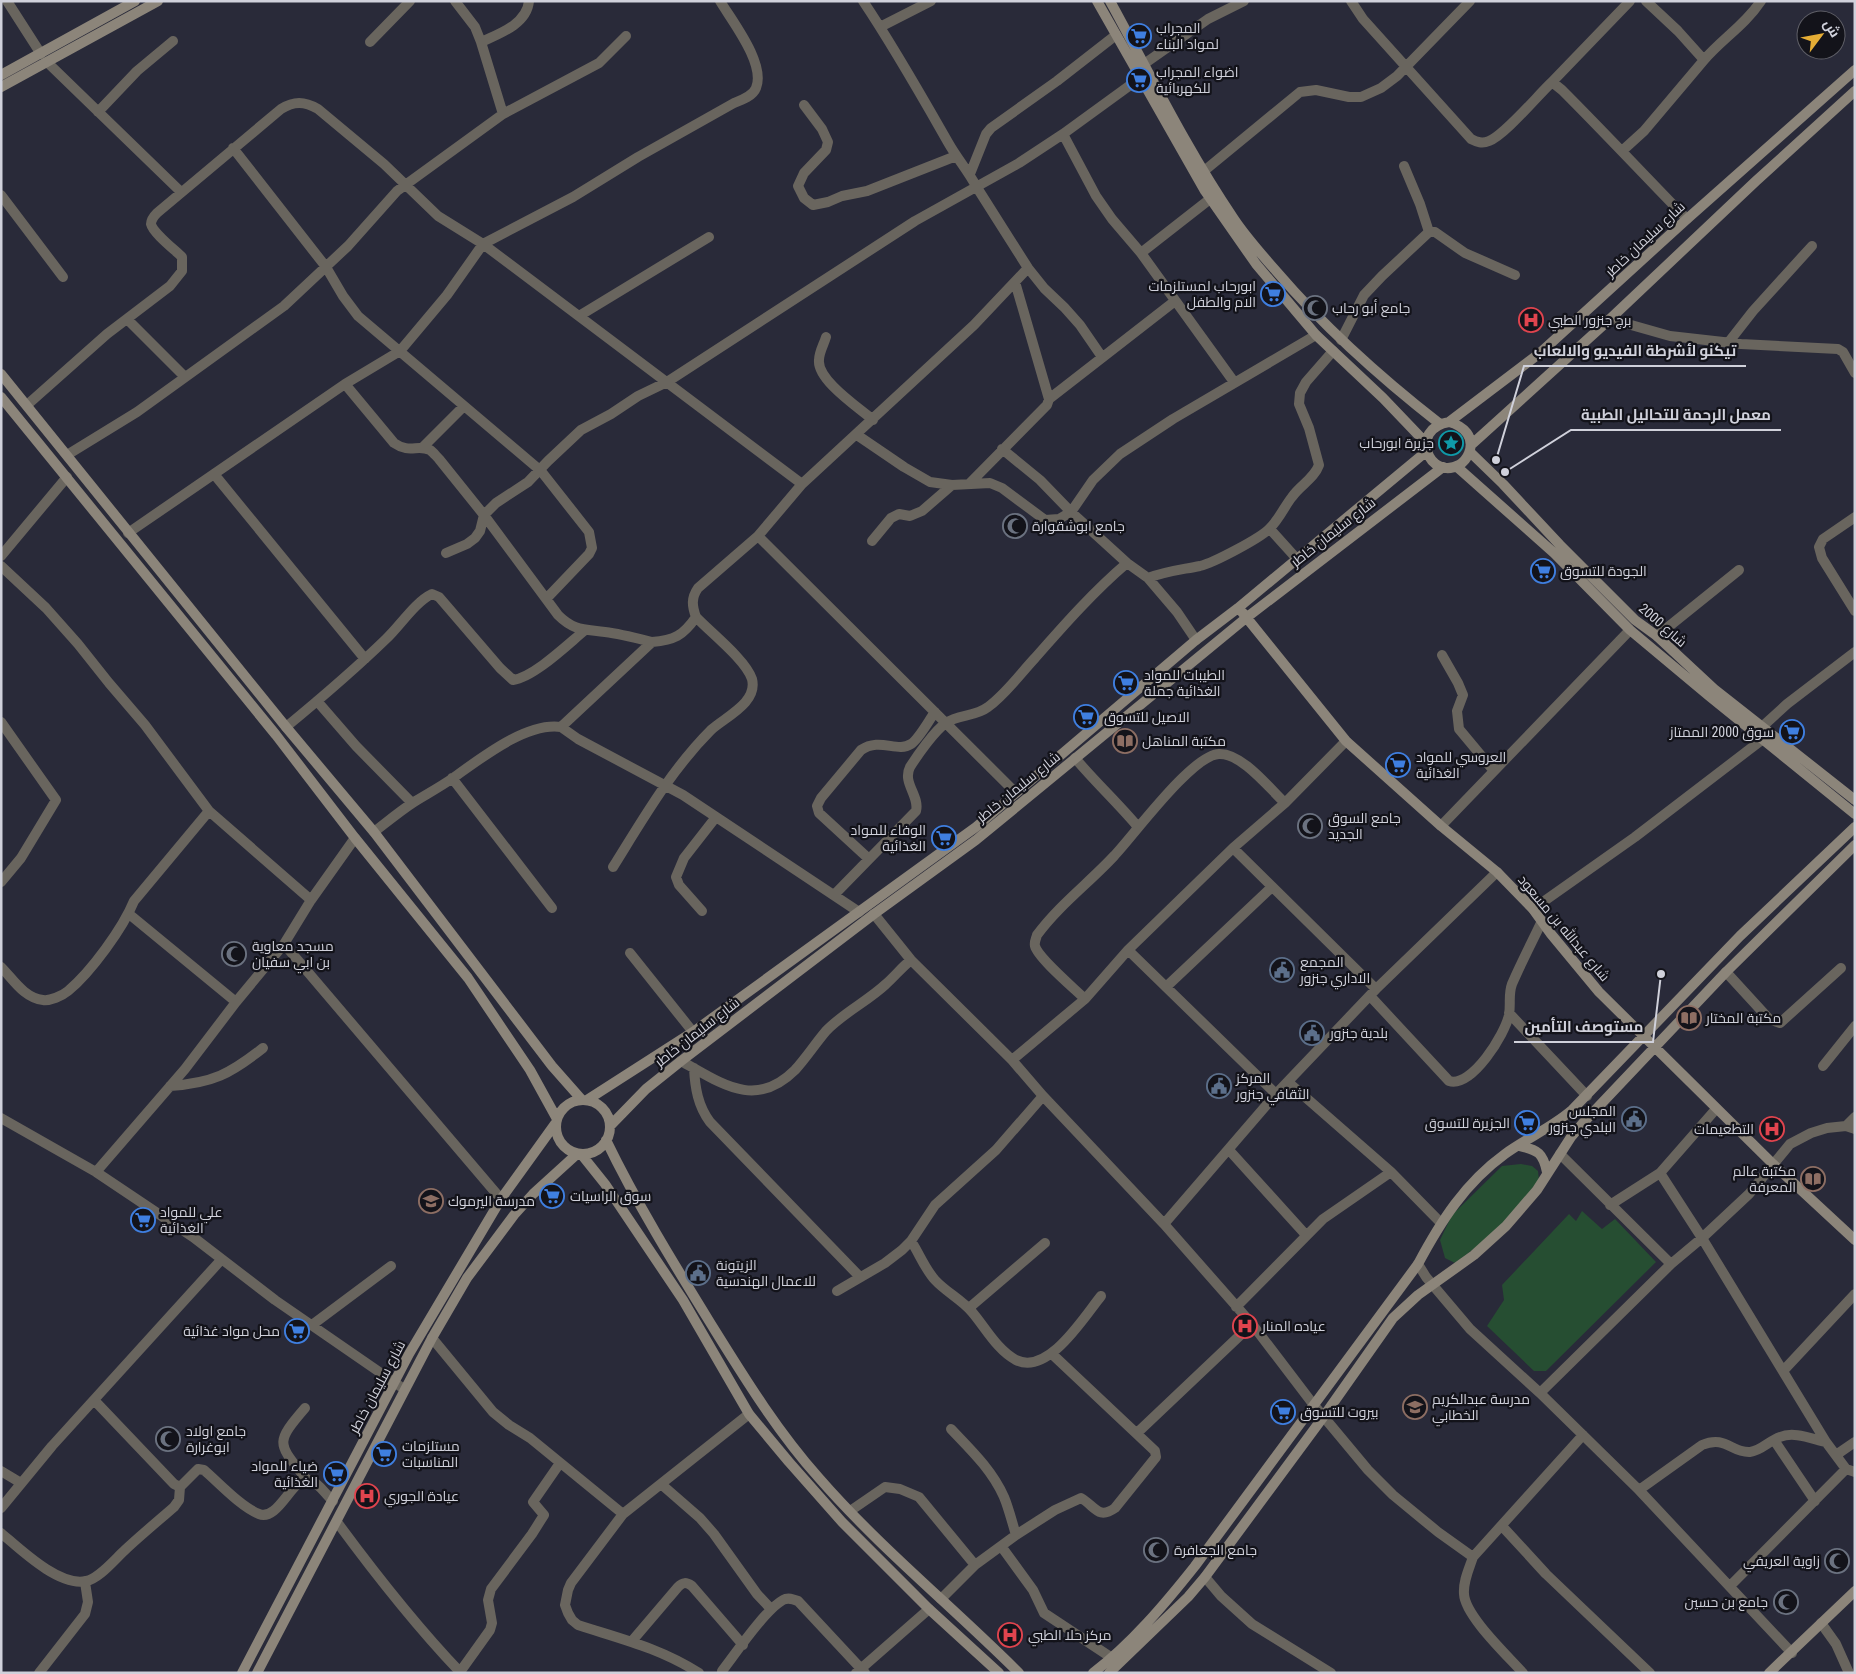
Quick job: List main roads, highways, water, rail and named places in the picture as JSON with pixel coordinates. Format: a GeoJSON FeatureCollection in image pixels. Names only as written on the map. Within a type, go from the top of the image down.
{"type":"FeatureCollection","features":[{"type":"Feature","properties":{"kind":"main road"},"geometry":{"type":"LineString","coordinates":[[1,87],[136,1]]}},
{"type":"Feature","properties":{"kind":"main road"},"geometry":{"type":"LineString","coordinates":[[1,75],[44,59],[158,1]]}},
{"type":"Feature","properties":{"kind":"main road"},"geometry":{"type":"LineString","coordinates":[[1097,1],[1210,200],[1256,264],[1316,335],[1383,398],[1426,447],[1430,458],[1435,464],[1443,467],[1456,466],[1467,458],[1470,448],[1469,436],[1457,424],[1445,423],[1433,428],[1428,435],[1426,447]]}},
{"type":"Feature","properties":{"kind":"main road"},"geometry":{"type":"LineString","coordinates":[[1110,1],[1204,171],[1235,220],[1264,257],[1304,304],[1341,340],[1445,423]]}},
{"type":"Feature","properties":{"kind":"main road","name":"شارع سليمان خاطر"},"geometry":{"type":"LineString","coordinates":[[1445,423],[1540,353],[1687,218],[1855,70]]}},
{"type":"Feature","properties":{"kind":"main road"},"geometry":{"type":"LineString","coordinates":[[1470,448],[1855,91]]}},
{"type":"Feature","properties":{"kind":"main road"},"geometry":{"type":"LineString","coordinates":[[1,374],[286,728],[374,832],[552,1066],[584,1100],[600,1106],[606,1112],[610,1126],[606,1140],[601,1147],[594,1152],[579,1154],[570,1151],[559,1140],[556,1122],[530,1070],[468,978],[354,838],[276,735],[1,397]]}},
{"type":"Feature","properties":{"kind":"main road","name":"شارع سليمان خاطر"},"geometry":{"type":"LineString","coordinates":[[584,1100],[658,1056],[693,1032],[976,827],[1196,640],[1297,559],[1426,447]]}},
{"type":"Feature","properties":{"kind":"main road","name":"شارع 2000"},"geometry":{"type":"LineString","coordinates":[[1470,448],[1560,545],[1635,620],[1656,636],[1714,689],[1855,800]]}},
{"type":"Feature","properties":{"kind":"main road"},"geometry":{"type":"LineString","coordinates":[[1456,466],[1554,552],[1630,630],[1855,814]]}},
{"type":"Feature","properties":{"kind":"main road","name":"شارع سليمان خاطر"},"geometry":{"type":"LineString","coordinates":[[610,1126],[646,1089],[681,1061],[874,914],[976,840],[1246,618],[1443,467]]}},
{"type":"Feature","properties":{"kind":"main road","name":"شارع عبدالله بن مسعود"},"geometry":{"type":"LineString","coordinates":[[1238,608],[1346,741],[1441,826],[1497,872],[1533,909],[1600,992],[1644,1038],[1772,1164],[1855,1240]]}},
{"type":"Feature","properties":{"kind":"main road"},"geometry":{"type":"LineString","coordinates":[[1093,1673],[1112,1658],[1164,1605],[1418,1264],[1454,1203],[1480,1174],[1506,1153],[1559,1121],[1588,1096],[1740,936],[1855,827]]}},
{"type":"Feature","properties":{"kind":"main road"},"geometry":{"type":"LineString","coordinates":[[1109,1673],[1188,1597],[1205,1577],[1324,1416],[1393,1318],[1418,1295],[1474,1255],[1506,1226],[1537,1190],[1571,1137],[1583,1123],[1726,972],[1855,845]]}},
{"type":"Feature","properties":{"kind":"main road"},"geometry":{"type":"LineString","coordinates":[[556,1122],[562,1108],[569,1103],[584,1100]]}},
{"type":"Feature","properties":{"kind":"main road","name":"شارع سليمان خاطر"},"geometry":{"type":"LineString","coordinates":[[242,1673],[409,1354],[501,1199],[556,1122]]}},
{"type":"Feature","properties":{"kind":"main road"},"geometry":{"type":"LineString","coordinates":[[606,1140],[682,1278],[769,1415],[818,1478],[869,1532],[1019,1673]]}},
{"type":"Feature","properties":{"kind":"main road"},"geometry":{"type":"LineString","coordinates":[[1520,1146],[1540,1153],[1545,1160],[1547,1172]]}},
{"type":"Feature","properties":{"kind":"main road"},"geometry":{"type":"LineString","coordinates":[[579,1154],[604,1184],[683,1300],[749,1414],[842,1522],[929,1609],[999,1673]]}},
{"type":"Feature","properties":{"kind":"main road","name":"شارع سليمان خاطر"},"geometry":{"type":"LineString","coordinates":[[257,1673],[404,1390],[467,1278],[514,1215],[533,1194],[579,1154]]}},
{"type":"Feature","properties":{"kind":"main road"},"geometry":{"type":"LineString","coordinates":[[1769,1673],[1855,1591]]}},
{"type":"Feature","properties":{"kind":"place","name":"المجراب لمواد البناء"},"geometry":{"type":"Point","coordinates":[1139,36]}},
{"type":"Feature","properties":{"kind":"place","name":"اضواء المجراب للكهربائية"},"geometry":{"type":"Point","coordinates":[1139,80]}},
{"type":"Feature","properties":{"kind":"place","name":"ابورحاب لمستلزمات الام والطفل"},"geometry":{"type":"Point","coordinates":[1273,294]}},
{"type":"Feature","properties":{"kind":"place","name":"جامع أبو رحاب"},"geometry":{"type":"Point","coordinates":[1315,308]}},
{"type":"Feature","properties":{"kind":"place","name":"برج جنزور الطبي"},"geometry":{"type":"Point","coordinates":[1531,320]}},
{"type":"Feature","properties":{"kind":"place","name":"جزيرة ابورحاب"},"geometry":{"type":"Point","coordinates":[1451,443]}},
{"type":"Feature","properties":{"kind":"place","name":"تيكنو لأشرطة الفيديو والالعاب"},"geometry":{"type":"Point","coordinates":[1496,460]}},
{"type":"Feature","properties":{"kind":"place","name":"معمل الرحمة للتحاليل الطبية"},"geometry":{"type":"Point","coordinates":[1505,472]}},
{"type":"Feature","properties":{"kind":"place","name":"جامع ابوشقوارة"},"geometry":{"type":"Point","coordinates":[1015,526]}},
{"type":"Feature","properties":{"kind":"place","name":"الجودة للتسوق"},"geometry":{"type":"Point","coordinates":[1543,571]}},
{"type":"Feature","properties":{"kind":"place","name":"الطيبات للمواد الغذائية جملة"},"geometry":{"type":"Point","coordinates":[1126,683]}},
{"type":"Feature","properties":{"kind":"place","name":"الاصيل للتسوق"},"geometry":{"type":"Point","coordinates":[1086,717]}},
{"type":"Feature","properties":{"kind":"place","name":"سوق 2000 الممتاز"},"geometry":{"type":"Point","coordinates":[1792,732]}},
{"type":"Feature","properties":{"kind":"place","name":"مكتبة المناهل"},"geometry":{"type":"Point","coordinates":[1125,741]}},
{"type":"Feature","properties":{"kind":"place","name":"العروسي للمواد الغذائية"},"geometry":{"type":"Point","coordinates":[1398,765]}},
{"type":"Feature","properties":{"kind":"place","name":"جامع السوق الجديد"},"geometry":{"type":"Point","coordinates":[1310,826]}},
{"type":"Feature","properties":{"kind":"place","name":"الوفاء للمواد الغذائية"},"geometry":{"type":"Point","coordinates":[944,838]}},
{"type":"Feature","properties":{"kind":"place","name":"مسجد معاوية بن ابي سفيان"},"geometry":{"type":"Point","coordinates":[234,954]}},
{"type":"Feature","properties":{"kind":"place","name":"المجمع الاداري جنزور"},"geometry":{"type":"Point","coordinates":[1282,970]}},
{"type":"Feature","properties":{"kind":"place","name":"مستوصف التأمين"},"geometry":{"type":"Point","coordinates":[1661,974]}},
{"type":"Feature","properties":{"kind":"place","name":"مكتبة المختار"},"geometry":{"type":"Point","coordinates":[1689,1018]}},
{"type":"Feature","properties":{"kind":"place","name":"بلدية جنزور"},"geometry":{"type":"Point","coordinates":[1312,1033]}},
{"type":"Feature","properties":{"kind":"place","name":"المركز الثقافي جنزور"},"geometry":{"type":"Point","coordinates":[1219,1086]}},
{"type":"Feature","properties":{"kind":"place","name":"المجلس البلدي جنزور"},"geometry":{"type":"Point","coordinates":[1634,1119]}},
{"type":"Feature","properties":{"kind":"place","name":"الجزيرة للتسوق"},"geometry":{"type":"Point","coordinates":[1527,1123]}},
{"type":"Feature","properties":{"kind":"place","name":"التطعيمات"},"geometry":{"type":"Point","coordinates":[1772,1129]}},
{"type":"Feature","properties":{"kind":"place","name":"مكتبة عالم المعرفة"},"geometry":{"type":"Point","coordinates":[1813,1179]}},
{"type":"Feature","properties":{"kind":"place","name":"سوق الراسيات"},"geometry":{"type":"Point","coordinates":[552,1196]}},
{"type":"Feature","properties":{"kind":"place","name":"مدرسة اليرموك"},"geometry":{"type":"Point","coordinates":[431,1201]}},
{"type":"Feature","properties":{"kind":"place","name":"علي للمواد الغذائية"},"geometry":{"type":"Point","coordinates":[143,1220]}},
{"type":"Feature","properties":{"kind":"place","name":"الزيتونة للاعمال الهندسية"},"geometry":{"type":"Point","coordinates":[698,1273]}},
{"type":"Feature","properties":{"kind":"place","name":"عياده المنار"},"geometry":{"type":"Point","coordinates":[1245,1326]}},
{"type":"Feature","properties":{"kind":"place","name":"محل مواد غذائية"},"geometry":{"type":"Point","coordinates":[297,1331]}},
{"type":"Feature","properties":{"kind":"place","name":"مدرسة عبدالكريم الخطابي"},"geometry":{"type":"Point","coordinates":[1415,1407]}},
{"type":"Feature","properties":{"kind":"place","name":"بيروت للتسوق"},"geometry":{"type":"Point","coordinates":[1283,1412]}},
{"type":"Feature","properties":{"kind":"place","name":"جامع اولاد ابوغرارة"},"geometry":{"type":"Point","coordinates":[168,1439]}},
{"type":"Feature","properties":{"kind":"place","name":"مستلزمات المناسبات"},"geometry":{"type":"Point","coordinates":[384,1454]}},
{"type":"Feature","properties":{"kind":"place","name":"ضياء للمواد الغذائية"},"geometry":{"type":"Point","coordinates":[336,1474]}},
{"type":"Feature","properties":{"kind":"place","name":"عيادة الجوري"},"geometry":{"type":"Point","coordinates":[367,1496]}},
{"type":"Feature","properties":{"kind":"place","name":"جامع الجعافرة"},"geometry":{"type":"Point","coordinates":[1156,1550]}},
{"type":"Feature","properties":{"kind":"place","name":"زاوية العريفي"},"geometry":{"type":"Point","coordinates":[1837,1561]}},
{"type":"Feature","properties":{"kind":"place","name":"جامع بن حسين"},"geometry":{"type":"Point","coordinates":[1786,1602]}},
{"type":"Feature","properties":{"kind":"place","name":"مركز حلا الطبي"},"geometry":{"type":"Point","coordinates":[1010,1635]}}]}
